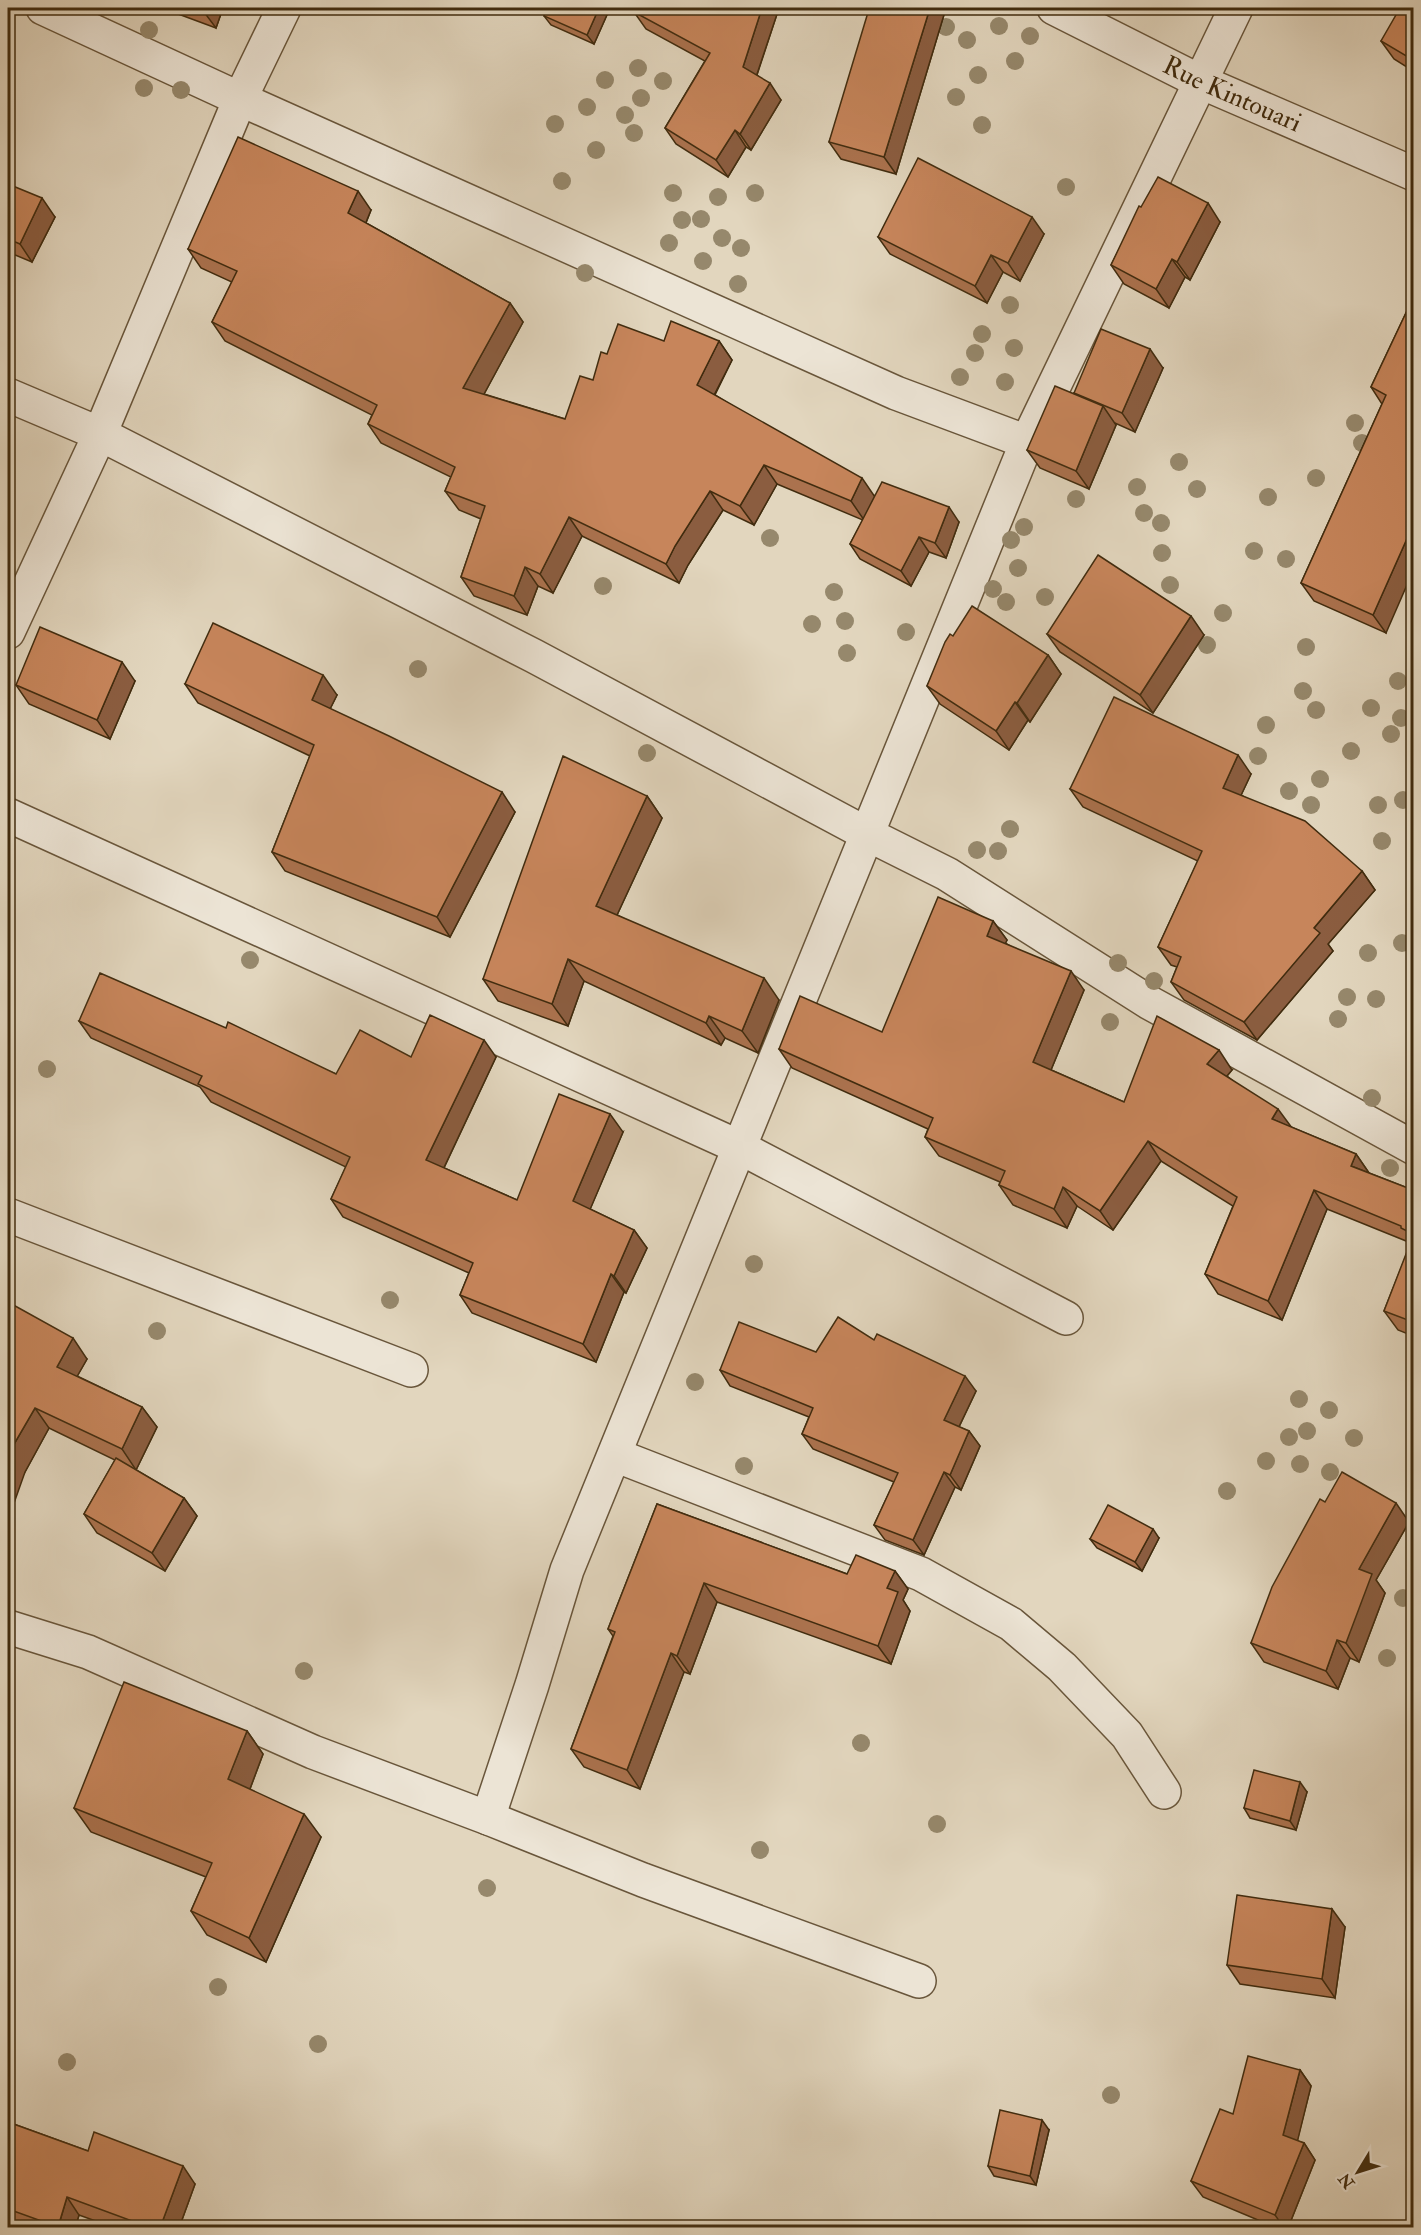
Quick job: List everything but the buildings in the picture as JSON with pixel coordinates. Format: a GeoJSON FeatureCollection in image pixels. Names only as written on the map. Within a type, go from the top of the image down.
{"type":"FeatureCollection","features":[{"type":"Feature","properties":{"kind":"street"},"geometry":{"type":"LineString","coordinates":[[43,8],[240,99],[896,393],[1027,442]]}},
{"type":"Feature","properties":{"kind":"street"},"geometry":{"type":"LineString","coordinates":[[8,632],[100,434],[240,99],[284,8]]}},
{"type":"Feature","properties":{"kind":"street","name":"Rue Kintouari"},"geometry":{"type":"LineString","coordinates":[[1054,8],[1201,82],[1413,174]]}},
{"type":"Feature","properties":{"kind":"street"},"geometry":{"type":"LineString","coordinates":[[488,1818],[567,1570],[1027,442],[1236,8]]}},
{"type":"Feature","properties":{"kind":"street"},"geometry":{"type":"LineString","coordinates":[[8,395],[100,434],[534,656],[867,834],[947,874],[1150,1002],[1413,1149]]}},
{"type":"Feature","properties":{"kind":"street"},"geometry":{"type":"LineString","coordinates":[[8,815],[739,1147],[1066,1318]]}},
{"type":"Feature","properties":{"kind":"street"},"geometry":{"type":"LineString","coordinates":[[8,1215],[411,1370]]}},
{"type":"Feature","properties":{"kind":"street"},"geometry":{"type":"LineString","coordinates":[[615,1455],[921,1574],[1011,1624],[1062,1667],[1127,1735],[1164,1792]]}},
{"type":"Feature","properties":{"kind":"street"},"geometry":{"type":"LineString","coordinates":[[8,1627],[88,1652],[313,1752],[643,1880],[919,1981]]}}]}
